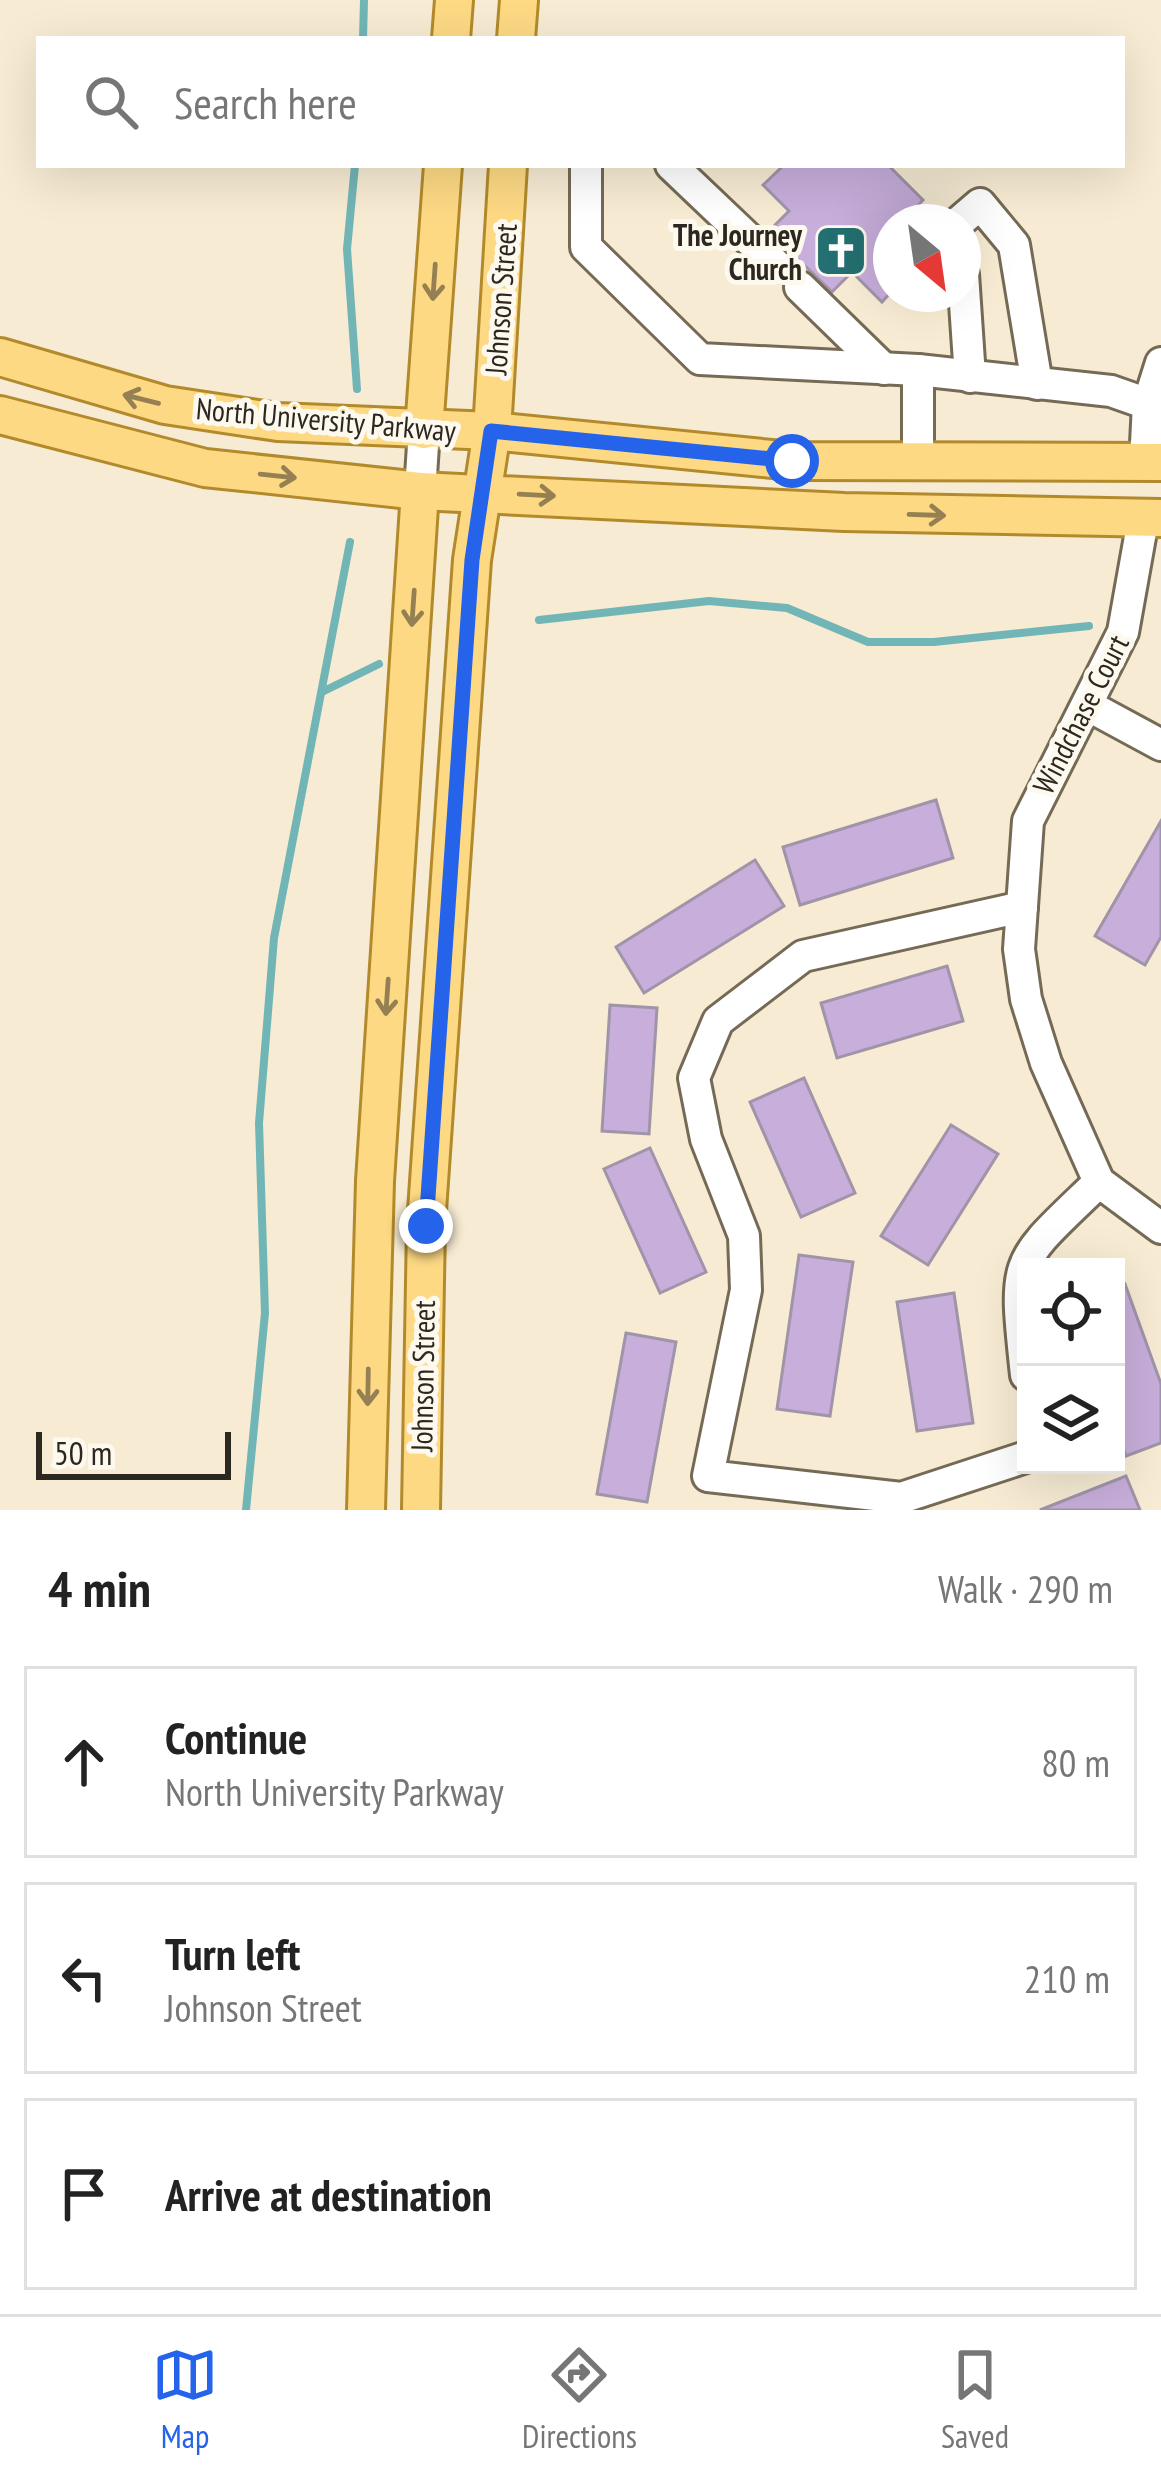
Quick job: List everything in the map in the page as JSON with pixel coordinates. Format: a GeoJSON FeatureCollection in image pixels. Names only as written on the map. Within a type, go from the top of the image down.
{"type":"FeatureCollection","features":[{"type":"Feature","properties":{"kind":"main road"},"geometry":{"type":"LineString","coordinates":[[452,36],[454,0]]}},
{"type":"Feature","properties":{"kind":"main road"},"geometry":{"type":"LineString","coordinates":[[516,36],[519,0]]}},
{"type":"Feature","properties":{"kind":"main road","name":"Johnson Street"},"geometry":{"type":"LineString","coordinates":[[424,430],[442,168]]}},
{"type":"Feature","properties":{"kind":"main road","name":"Johnson Street"},"geometry":{"type":"LineString","coordinates":[[421,1510],[426,1226],[472,560],[491,431],[508,168]]}},
{"type":"Feature","properties":{"kind":"main road","name":"North University Parkway"},"geometry":{"type":"LineString","coordinates":[[0,357],[165,405],[278,422],[491,431],[792,461],[1153,463]]}},
{"type":"Feature","properties":{"kind":"main road","name":"North University Parkway"},"geometry":{"type":"LineString","coordinates":[[0,415],[206,468],[420,491],[822,511],[1152,519]]}},
{"type":"Feature","properties":{"kind":"main road","name":"Johnson Street"},"geometry":{"type":"LineString","coordinates":[[366,1510],[375,1181],[420,491]]}},
{"type":"Feature","properties":{"kind":"street"},"geometry":{"type":"LineString","coordinates":[[586,168],[586,248],[700,358],[918,370],[1111,392],[1148,404]]}},
{"type":"Feature","properties":{"kind":"street"},"geometry":{"type":"LineString","coordinates":[[674,168],[775,264]]}},
{"type":"Feature","properties":{"kind":"street"},"geometry":{"type":"LineString","coordinates":[[981,205],[1014,245],[1037,384]]}},
{"type":"Feature","properties":{"kind":"street"},"geometry":{"type":"LineString","coordinates":[[800,287],[884,369]]}},
{"type":"Feature","properties":{"kind":"street"},"geometry":{"type":"LineString","coordinates":[[966,312],[970,377]]}},
{"type":"Feature","properties":{"kind":"street"},"geometry":{"type":"LineString","coordinates":[[1153,463],[1148,404],[1161,363]]}},
{"type":"Feature","properties":{"kind":"street"},"geometry":{"type":"LineString","coordinates":[[918,370],[918,464]]}},
{"type":"Feature","properties":{"kind":"street","name":"Johnson Street"},"geometry":{"type":"LineString","coordinates":[[420,491],[424,430]]}},
{"type":"Feature","properties":{"kind":"street","name":"Windchase Court"},"geometry":{"type":"LineString","coordinates":[[1099,1181],[1046,1063],[1026,999],[1019,949],[1028,821],[1124,632],[1152,519]]}},
{"type":"Feature","properties":{"kind":"street"},"geometry":{"type":"LineString","coordinates":[[1087,705],[1161,745]]}},
{"type":"Feature","properties":{"kind":"street"},"geometry":{"type":"LineString","coordinates":[[1017,1460],[901,1498],[708,1476],[746,1290],[745,1254],[744,1236],[706,1139],[694,1078],[718,1021],[803,956],[1022,907]]}},
{"type":"Feature","properties":{"kind":"street"},"geometry":{"type":"LineString","coordinates":[[1025,1366],[1016,1283],[1030,1248],[1099,1181],[1161,1228]]}},
{"type":"Feature","properties":{"kind":"building","name":"The Journey Church"},"geometry":{"type":"Polygon","coordinates":[[[781,168],[891,168],[923,200],[919,204],[873,204],[873,293],[852,272],[832,292],[769,231],[789,211],[763,185],[781,168]]]}},
{"type":"Feature","properties":{"kind":"building"},"geometry":{"type":"Polygon","coordinates":[[[936,800],[953,858],[800,905],[783,847],[936,800]]]}},
{"type":"Feature","properties":{"kind":"building"},"geometry":{"type":"Polygon","coordinates":[[[1161,821],[1161,937],[1145,965],[1095,936],[1161,821]]]}},
{"type":"Feature","properties":{"kind":"building"},"geometry":{"type":"Polygon","coordinates":[[[755,860],[784,906],[644,993],[616,947],[755,860]]]}},
{"type":"Feature","properties":{"kind":"building"},"geometry":{"type":"Polygon","coordinates":[[[947,966],[963,1021],[837,1058],[821,1003],[947,966]]]}},
{"type":"Feature","properties":{"kind":"building"},"geometry":{"type":"Polygon","coordinates":[[[610,1005],[657,1008],[649,1134],[602,1131],[610,1005]]]}},
{"type":"Feature","properties":{"kind":"building"},"geometry":{"type":"Polygon","coordinates":[[[804,1078],[855,1193],[801,1217],[750,1102],[804,1078]]]}},
{"type":"Feature","properties":{"kind":"building"},"geometry":{"type":"Polygon","coordinates":[[[951,1125],[998,1154],[928,1265],[881,1236],[951,1125]]]}},
{"type":"Feature","properties":{"kind":"building"},"geometry":{"type":"Polygon","coordinates":[[[650,1148],[706,1272],[660,1293],[604,1169],[650,1148]]]}},
{"type":"Feature","properties":{"kind":"building"},"geometry":{"type":"Polygon","coordinates":[[[799,1255],[853,1262],[830,1416],[777,1409],[799,1255]]]}},
{"type":"Feature","properties":{"kind":"building"},"geometry":{"type":"Polygon","coordinates":[[[1125,1284],[1161,1384],[1161,1443],[1126,1456],[1125,1284]]]}},
{"type":"Feature","properties":{"kind":"building"},"geometry":{"type":"Polygon","coordinates":[[[954,1293],[973,1423],[917,1431],[897,1302],[954,1293]]]}},
{"type":"Feature","properties":{"kind":"building"},"geometry":{"type":"Polygon","coordinates":[[[626,1333],[676,1342],[647,1502],[597,1494],[626,1333]]]}},
{"type":"Feature","properties":{"kind":"building"},"geometry":{"type":"Polygon","coordinates":[[[1126,1476],[1140,1510],[1040,1510],[1126,1476]]]}},
{"type":"Feature","properties":{"kind":"waterway"},"geometry":{"type":"LineString","coordinates":[[363,36],[364,0]]}},
{"type":"Feature","properties":{"kind":"waterway"},"geometry":{"type":"LineString","coordinates":[[355,168],[347,249],[357,389]]}},
{"type":"Feature","properties":{"kind":"waterway"},"geometry":{"type":"LineString","coordinates":[[246,1510],[265,1313],[259,1123],[274,938],[350,542]]}},
{"type":"Feature","properties":{"kind":"waterway"},"geometry":{"type":"LineString","coordinates":[[539,620],[709,601],[787,608],[868,642],[934,642],[1089,626]]}},
{"type":"Feature","properties":{"kind":"waterway"},"geometry":{"type":"LineString","coordinates":[[322,692],[379,664]]}},
{"type":"Feature","properties":{"kind":"place","name":"The Journey Church"},"geometry":{"type":"Point","coordinates":[841,251]}},
{"type":"Feature","properties":{"kind":"route"},"geometry":{"type":"LineString","coordinates":[[426,1226],[472,560],[491,431],[792,461]]}}]}
